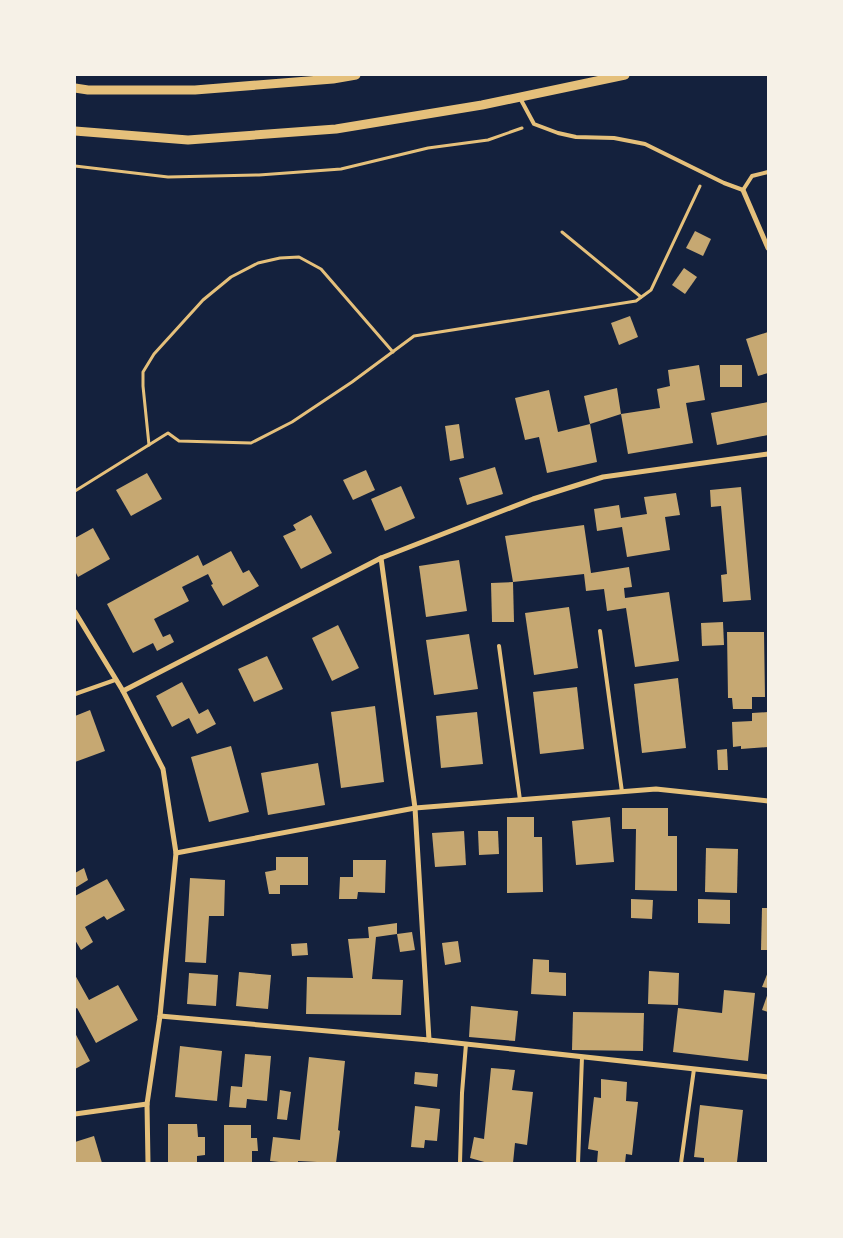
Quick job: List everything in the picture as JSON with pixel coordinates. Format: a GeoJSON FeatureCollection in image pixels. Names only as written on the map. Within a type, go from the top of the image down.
{"type":"FeatureCollection","features":[{"type":"Feature","properties":{"kind":"street"},"geometry":{"type":"LineString","coordinates":[[75,88],[88,90],[195,90],[333,79],[356,75]]}},
{"type":"Feature","properties":{"kind":"street"},"geometry":{"type":"LineString","coordinates":[[75,131],[188,140],[336,129],[482,105],[624,75]]}},
{"type":"Feature","properties":{"kind":"street"},"geometry":{"type":"LineString","coordinates":[[743,190],[768,248]]}},
{"type":"Feature","properties":{"kind":"street"},"geometry":{"type":"LineString","coordinates":[[122,691],[381,558],[533,499],[603,477],[768,454]]}},
{"type":"Feature","properties":{"kind":"street"},"geometry":{"type":"LineString","coordinates":[[381,558],[415,808],[429,1040]]}},
{"type":"Feature","properties":{"kind":"street"},"geometry":{"type":"LineString","coordinates":[[75,612],[122,691],[163,770],[176,852],[160,1016],[147,1104],[148,1163]]}},
{"type":"Feature","properties":{"kind":"street"},"geometry":{"type":"LineString","coordinates":[[176,852],[415,808],[656,790],[768,801]]}},
{"type":"Feature","properties":{"kind":"street"},"geometry":{"type":"LineString","coordinates":[[160,1016],[429,1040],[768,1077]]}},
{"type":"Feature","properties":{"kind":"street"},"geometry":{"type":"LineString","coordinates":[[75,1114],[147,1104]]}},
{"type":"Feature","properties":{"kind":"lane"},"geometry":{"type":"LineString","coordinates":[[520,97],[534,124],[558,133],[576,137],[614,138],[645,144],[743,190],[752,176],[768,172]]}},
{"type":"Feature","properties":{"kind":"lane"},"geometry":{"type":"LineString","coordinates":[[600,631],[622,792]]}},
{"type":"Feature","properties":{"kind":"lane"},"geometry":{"type":"LineString","coordinates":[[499,646],[520,800]]}},
{"type":"Feature","properties":{"kind":"lane"},"geometry":{"type":"LineString","coordinates":[[75,694],[115,680]]}},
{"type":"Feature","properties":{"kind":"lane"},"geometry":{"type":"LineString","coordinates":[[460,1163],[462,1093],[466,1044]]}},
{"type":"Feature","properties":{"kind":"lane"},"geometry":{"type":"LineString","coordinates":[[578,1163],[582,1057]]}},
{"type":"Feature","properties":{"kind":"lane"},"geometry":{"type":"LineString","coordinates":[[681,1163],[694,1069]]}},
{"type":"Feature","properties":{"kind":"path"},"geometry":{"type":"LineString","coordinates":[[75,166],[168,177],[259,175],[341,169],[428,148],[488,140],[534,124]]}},
{"type":"Feature","properties":{"kind":"path"},"geometry":{"type":"LineString","coordinates":[[75,491],[168,433],[179,441],[251,443],[292,422],[414,336],[636,301],[651,290],[706,174]]}},
{"type":"Feature","properties":{"kind":"path"},"geometry":{"type":"LineString","coordinates":[[562,232],[641,297]]}},
{"type":"Feature","properties":{"kind":"path"},"geometry":{"type":"LineString","coordinates":[[149,445],[142,386],[143,372],[154,354],[202,300],[231,277],[258,263],[280,258],[299,257],[321,269],[393,352]]}},
{"type":"Feature","properties":{"kind":"building"},"geometry":{"type":"Polygon","coordinates":[[[695,231],[711,239],[703,256],[686,248],[695,231]]]}},
{"type":"Feature","properties":{"kind":"building"},"geometry":{"type":"Polygon","coordinates":[[[684,268],[697,277],[685,294],[672,285],[684,268]]]}},
{"type":"Feature","properties":{"kind":"building"},"geometry":{"type":"Polygon","coordinates":[[[630,316],[638,337],[619,345],[611,323],[630,316]]]}},
{"type":"Feature","properties":{"kind":"building"},"geometry":{"type":"Polygon","coordinates":[[[768,332],[768,373],[758,376],[746,339],[768,332]]]}},
{"type":"Feature","properties":{"kind":"building"},"geometry":{"type":"Polygon","coordinates":[[[699,365],[705,400],[686,403],[693,443],[628,454],[621,414],[660,408],[657,389],[670,386],[668,370],[699,365]]]}},
{"type":"Feature","properties":{"kind":"building"},"geometry":{"type":"Polygon","coordinates":[[[720,365],[742,365],[742,387],[720,387],[720,365]]]}},
{"type":"Feature","properties":{"kind":"building"},"geometry":{"type":"Polygon","coordinates":[[[617,388],[621,414],[590,424],[584,396],[617,388]]]}},
{"type":"Feature","properties":{"kind":"building"},"geometry":{"type":"Polygon","coordinates":[[[549,390],[558,432],[590,424],[597,462],[547,473],[539,437],[525,440],[515,398],[549,390]]]}},
{"type":"Feature","properties":{"kind":"building"},"geometry":{"type":"Polygon","coordinates":[[[768,402],[768,435],[717,445],[711,413],[768,402]]]}},
{"type":"Feature","properties":{"kind":"building"},"geometry":{"type":"Polygon","coordinates":[[[459,424],[464,458],[450,461],[445,426],[459,424]]]}},
{"type":"Feature","properties":{"kind":"building"},"geometry":{"type":"Polygon","coordinates":[[[495,467],[503,494],[467,505],[459,478],[495,467]]]}},
{"type":"Feature","properties":{"kind":"building"},"geometry":{"type":"Polygon","coordinates":[[[366,470],[375,490],[353,500],[343,480],[366,470]]]}},
{"type":"Feature","properties":{"kind":"building"},"geometry":{"type":"Polygon","coordinates":[[[147,473],[162,499],[131,516],[116,490],[147,473]]]}},
{"type":"Feature","properties":{"kind":"building"},"geometry":{"type":"Polygon","coordinates":[[[401,486],[415,518],[385,531],[371,499],[401,486]]]}},
{"type":"Feature","properties":{"kind":"building"},"geometry":{"type":"Polygon","coordinates":[[[741,487],[751,600],[723,602],[721,575],[727,574],[721,506],[711,507],[710,490],[741,487]]]}},
{"type":"Feature","properties":{"kind":"building"},"geometry":{"type":"Polygon","coordinates":[[[676,493],[680,515],[665,517],[670,550],[627,557],[622,527],[597,531],[594,509],[619,505],[621,518],[647,514],[644,497],[676,493]]]}},
{"type":"Feature","properties":{"kind":"building"},"geometry":{"type":"Polygon","coordinates":[[[311,515],[332,553],[301,569],[283,536],[296,530],[293,525],[311,515]]]}},
{"type":"Feature","properties":{"kind":"building"},"geometry":{"type":"Polygon","coordinates":[[[584,525],[591,573],[629,567],[632,587],[624,588],[625,598],[669,592],[679,661],[635,667],[626,608],[607,611],[604,589],[586,591],[584,574],[513,582],[505,536],[584,525]]]}},
{"type":"Feature","properties":{"kind":"building"},"geometry":{"type":"Polygon","coordinates":[[[93,528],[110,559],[78,577],[75,571],[75,538],[93,528]]]}},
{"type":"Feature","properties":{"kind":"building"},"geometry":{"type":"Polygon","coordinates":[[[231,551],[243,573],[249,570],[259,586],[223,606],[211,585],[213,584],[208,574],[182,587],[189,601],[154,619],[163,637],[170,634],[174,642],[157,651],[153,643],[133,653],[107,604],[198,555],[203,566],[231,551]]]}},
{"type":"Feature","properties":{"kind":"building"},"geometry":{"type":"Polygon","coordinates":[[[459,560],[467,611],[426,617],[419,566],[459,560]]]}},
{"type":"Feature","properties":{"kind":"building"},"geometry":{"type":"Polygon","coordinates":[[[513,582],[514,622],[492,622],[491,583],[513,582]]]}},
{"type":"Feature","properties":{"kind":"building"},"geometry":{"type":"Polygon","coordinates":[[[569,607],[578,668],[534,675],[525,613],[569,607]]]}},
{"type":"Feature","properties":{"kind":"building"},"geometry":{"type":"Polygon","coordinates":[[[723,622],[724,645],[702,646],[701,623],[723,622]]]}},
{"type":"Feature","properties":{"kind":"building"},"geometry":{"type":"Polygon","coordinates":[[[338,625],[359,668],[332,681],[312,638],[338,625]]]}},
{"type":"Feature","properties":{"kind":"building"},"geometry":{"type":"Polygon","coordinates":[[[727,632],[764,632],[765,697],[752,697],[752,709],[733,709],[732,698],[728,698],[727,632]]]}},
{"type":"Feature","properties":{"kind":"building"},"geometry":{"type":"Polygon","coordinates":[[[469,634],[478,689],[434,695],[426,640],[469,634]]]}},
{"type":"Feature","properties":{"kind":"building"},"geometry":{"type":"Polygon","coordinates":[[[267,656],[283,689],[254,702],[238,669],[267,656]]]}},
{"type":"Feature","properties":{"kind":"building"},"geometry":{"type":"Polygon","coordinates":[[[678,678],[686,748],[642,753],[634,684],[678,678]]]}},
{"type":"Feature","properties":{"kind":"building"},"geometry":{"type":"Polygon","coordinates":[[[182,682],[199,714],[208,709],[216,724],[197,734],[189,718],[172,727],[156,696],[182,682]]]}},
{"type":"Feature","properties":{"kind":"building"},"geometry":{"type":"Polygon","coordinates":[[[577,687],[584,749],[540,754],[533,692],[577,687]]]}},
{"type":"Feature","properties":{"kind":"building"},"geometry":{"type":"Polygon","coordinates":[[[375,706],[384,782],[341,788],[331,712],[375,706]]]}},
{"type":"Feature","properties":{"kind":"building"},"geometry":{"type":"Polygon","coordinates":[[[90,710],[105,751],[75,762],[75,716],[90,710]]]}},
{"type":"Feature","properties":{"kind":"building"},"geometry":{"type":"Polygon","coordinates":[[[477,712],[483,764],[441,768],[436,716],[477,712]]]}},
{"type":"Feature","properties":{"kind":"building"},"geometry":{"type":"Polygon","coordinates":[[[768,712],[768,747],[741,749],[741,746],[733,747],[732,722],[752,721],[752,713],[768,712]]]}},
{"type":"Feature","properties":{"kind":"building"},"geometry":{"type":"Polygon","coordinates":[[[231,746],[249,812],[209,822],[191,757],[231,746]]]}},
{"type":"Feature","properties":{"kind":"building"},"geometry":{"type":"Polygon","coordinates":[[[727,749],[728,770],[718,770],[717,750],[727,749]]]}},
{"type":"Feature","properties":{"kind":"building"},"geometry":{"type":"Polygon","coordinates":[[[318,763],[325,805],[268,815],[261,773],[318,763]]]}},
{"type":"Feature","properties":{"kind":"building"},"geometry":{"type":"Polygon","coordinates":[[[622,808],[668,808],[668,836],[677,836],[677,891],[635,890],[636,829],[622,829],[622,808]]]}},
{"type":"Feature","properties":{"kind":"building"},"geometry":{"type":"Polygon","coordinates":[[[507,817],[534,817],[534,837],[542,837],[543,892],[507,893],[507,817]]]}},
{"type":"Feature","properties":{"kind":"building"},"geometry":{"type":"Polygon","coordinates":[[[610,817],[614,862],[576,865],[572,821],[610,817]]]}},
{"type":"Feature","properties":{"kind":"building"},"geometry":{"type":"Polygon","coordinates":[[[464,831],[466,865],[435,867],[432,833],[464,831]]]}},
{"type":"Feature","properties":{"kind":"building"},"geometry":{"type":"Polygon","coordinates":[[[478,831],[498,831],[499,854],[479,855],[478,831]]]}},
{"type":"Feature","properties":{"kind":"building"},"geometry":{"type":"Polygon","coordinates":[[[706,848],[738,849],[737,893],[705,892],[706,848]]]}},
{"type":"Feature","properties":{"kind":"building"},"geometry":{"type":"Polygon","coordinates":[[[276,857],[308,857],[308,885],[280,885],[280,894],[269,894],[265,872],[276,870],[276,857]]]}},
{"type":"Feature","properties":{"kind":"building"},"geometry":{"type":"Polygon","coordinates":[[[353,860],[386,860],[385,893],[358,892],[357,899],[339,899],[340,877],[353,877],[353,860]]]}},
{"type":"Feature","properties":{"kind":"building"},"geometry":{"type":"Polygon","coordinates":[[[84,868],[88,880],[75,888],[75,873],[84,868]]]}},
{"type":"Feature","properties":{"kind":"building"},"geometry":{"type":"Polygon","coordinates":[[[190,878],[225,880],[224,916],[209,916],[206,963],[185,962],[190,878]]]}},
{"type":"Feature","properties":{"kind":"building"},"geometry":{"type":"Polygon","coordinates":[[[107,879],[125,910],[107,920],[104,916],[85,927],[93,942],[81,950],[75,940],[75,896],[107,879]]]}},
{"type":"Feature","properties":{"kind":"building"},"geometry":{"type":"Polygon","coordinates":[[[631,899],[653,900],[652,919],[631,918],[631,899]]]}},
{"type":"Feature","properties":{"kind":"building"},"geometry":{"type":"Polygon","coordinates":[[[698,899],[730,900],[730,924],[698,923],[698,899]]]}},
{"type":"Feature","properties":{"kind":"building"},"geometry":{"type":"Polygon","coordinates":[[[762,908],[768,908],[768,950],[761,950],[762,908]]]}},
{"type":"Feature","properties":{"kind":"building"},"geometry":{"type":"Polygon","coordinates":[[[397,923],[397,934],[376,937],[372,979],[403,980],[401,1015],[306,1014],[307,977],[353,978],[348,939],[369,938],[368,927],[397,923]]]}},
{"type":"Feature","properties":{"kind":"building"},"geometry":{"type":"Polygon","coordinates":[[[412,932],[415,950],[400,952],[397,934],[412,932]]]}},
{"type":"Feature","properties":{"kind":"building"},"geometry":{"type":"Polygon","coordinates":[[[458,941],[461,962],[445,965],[442,943],[458,941]]]}},
{"type":"Feature","properties":{"kind":"building"},"geometry":{"type":"Polygon","coordinates":[[[307,943],[308,955],[292,956],[291,944],[307,943]]]}},
{"type":"Feature","properties":{"kind":"building"},"geometry":{"type":"Polygon","coordinates":[[[533,959],[549,960],[549,972],[566,973],[566,996],[531,994],[533,959]]]}},
{"type":"Feature","properties":{"kind":"building"},"geometry":{"type":"Polygon","coordinates":[[[649,971],[679,973],[678,1005],[648,1004],[649,971]]]}},
{"type":"Feature","properties":{"kind":"building"},"geometry":{"type":"Polygon","coordinates":[[[239,972],[271,975],[268,1009],[236,1006],[239,972]]]}},
{"type":"Feature","properties":{"kind":"building"},"geometry":{"type":"Polygon","coordinates":[[[768,972],[768,988],[762,987],[768,972]]]}},
{"type":"Feature","properties":{"kind":"building"},"geometry":{"type":"Polygon","coordinates":[[[189,973],[218,975],[216,1006],[187,1004],[189,973]]]}},
{"type":"Feature","properties":{"kind":"building"},"geometry":{"type":"Polygon","coordinates":[[[75,975],[89,1000],[118,985],[138,1020],[96,1043],[77,1008],[75,1009],[75,975]]]}},
{"type":"Feature","properties":{"kind":"building"},"geometry":{"type":"Polygon","coordinates":[[[724,990],[755,993],[748,1061],[673,1052],[678,1008],[722,1013],[724,990]]]}},
{"type":"Feature","properties":{"kind":"building"},"geometry":{"type":"Polygon","coordinates":[[[768,993],[768,1012],[762,1010],[768,993]]]}},
{"type":"Feature","properties":{"kind":"building"},"geometry":{"type":"Polygon","coordinates":[[[471,1006],[518,1011],[515,1041],[469,1037],[471,1006]]]}},
{"type":"Feature","properties":{"kind":"building"},"geometry":{"type":"Polygon","coordinates":[[[573,1012],[644,1013],[643,1051],[572,1050],[573,1012]]]}},
{"type":"Feature","properties":{"kind":"building"},"geometry":{"type":"Polygon","coordinates":[[[75,1033],[90,1061],[75,1069],[75,1033]]]}},
{"type":"Feature","properties":{"kind":"building"},"geometry":{"type":"Polygon","coordinates":[[[180,1046],[222,1051],[217,1101],[175,1097],[180,1046]]]}},
{"type":"Feature","properties":{"kind":"building"},"geometry":{"type":"Polygon","coordinates":[[[245,1054],[271,1056],[267,1101],[247,1099],[246,1108],[229,1107],[231,1086],[242,1087],[245,1054]]]}},
{"type":"Feature","properties":{"kind":"building"},"geometry":{"type":"Polygon","coordinates":[[[309,1057],[345,1061],[336,1163],[270,1161],[273,1137],[300,1140],[309,1057]]]}},
{"type":"Feature","properties":{"kind":"building"},"geometry":{"type":"Polygon","coordinates":[[[491,1068],[515,1070],[512,1090],[533,1092],[527,1145],[515,1143],[513,1163],[488,1163],[470,1158],[474,1137],[484,1139],[491,1068]]]}},
{"type":"Feature","properties":{"kind":"building"},"geometry":{"type":"Polygon","coordinates":[[[415,1072],[438,1074],[437,1087],[414,1084],[415,1072]]]}},
{"type":"Feature","properties":{"kind":"building"},"geometry":{"type":"Polygon","coordinates":[[[601,1079],[627,1082],[626,1101],[638,1102],[632,1155],[626,1154],[625,1163],[597,1163],[598,1151],[588,1149],[594,1097],[601,1098],[601,1079]]]}},
{"type":"Feature","properties":{"kind":"building"},"geometry":{"type":"Polygon","coordinates":[[[280,1090],[291,1092],[287,1120],[277,1119],[280,1090]]]}},
{"type":"Feature","properties":{"kind":"building"},"geometry":{"type":"Polygon","coordinates":[[[700,1105],[743,1110],[737,1162],[704,1163],[704,1158],[694,1157],[700,1105]]]}},
{"type":"Feature","properties":{"kind":"building"},"geometry":{"type":"Polygon","coordinates":[[[415,1106],[440,1109],[437,1141],[425,1140],[424,1148],[411,1147],[415,1106]]]}},
{"type":"Feature","properties":{"kind":"building"},"geometry":{"type":"Polygon","coordinates":[[[168,1124],[197,1124],[198,1137],[205,1137],[205,1155],[197,1156],[197,1163],[168,1163],[168,1124]]]}},
{"type":"Feature","properties":{"kind":"building"},"geometry":{"type":"Polygon","coordinates":[[[224,1125],[251,1125],[251,1138],[257,1138],[258,1151],[252,1151],[252,1163],[224,1163],[224,1125]]]}},
{"type":"Feature","properties":{"kind":"building"},"geometry":{"type":"Polygon","coordinates":[[[94,1136],[102,1163],[75,1163],[75,1142],[94,1136]]]}}]}
